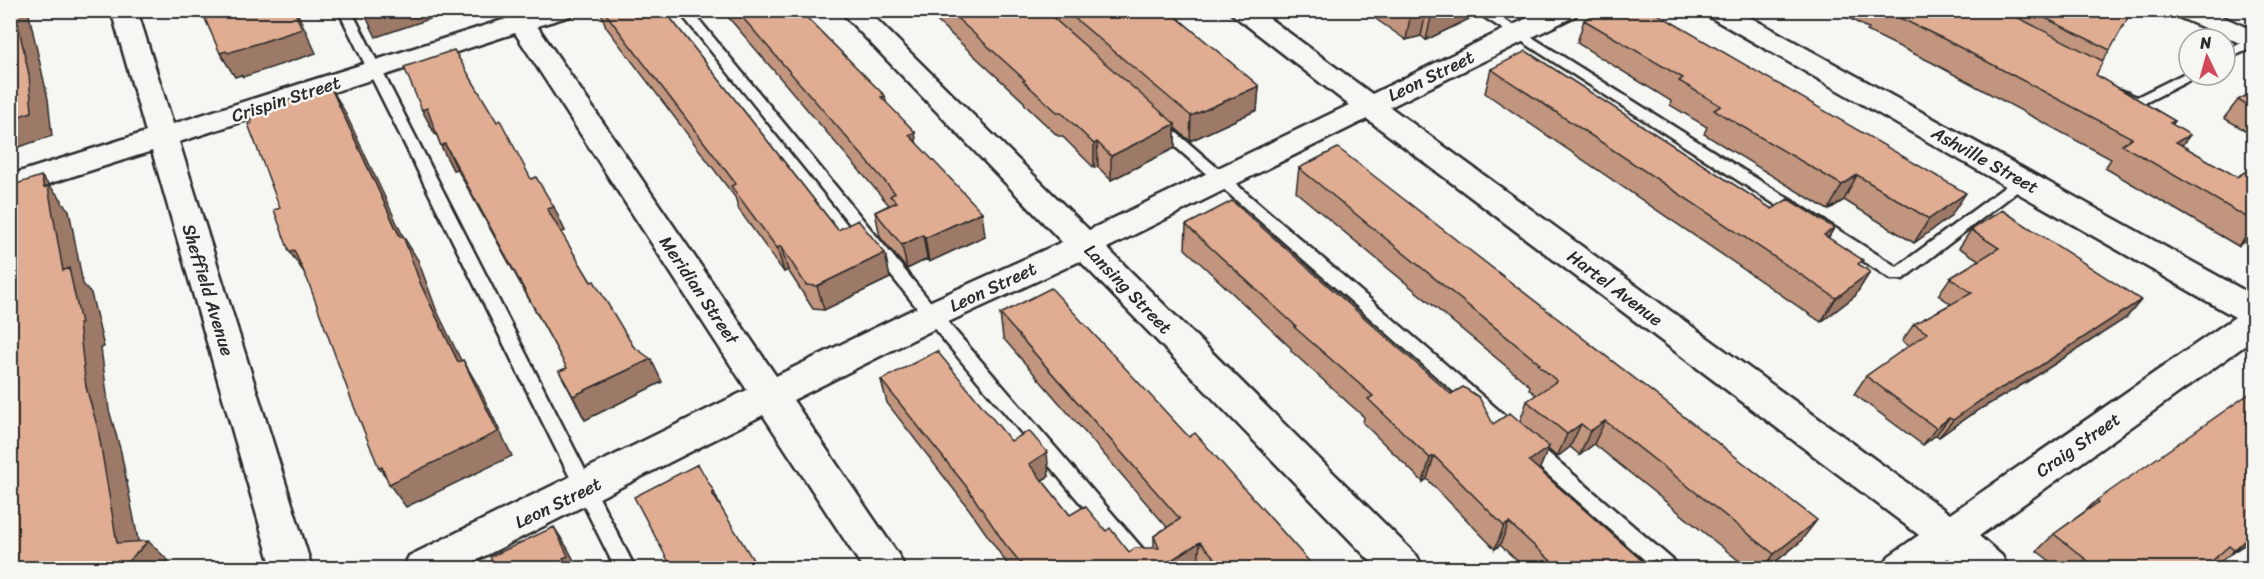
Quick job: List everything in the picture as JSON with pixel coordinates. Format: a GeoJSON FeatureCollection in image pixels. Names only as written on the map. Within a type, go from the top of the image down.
{"type":"FeatureCollection","features":[{"type":"Feature","properties":{"kind":"street","name":"Sheffield Avenue"},"geometry":{"type":"LineString","coordinates":[[124,10],[292,568]]}},
{"type":"Feature","properties":{"kind":"street","name":"Crispin Street"},"geometry":{"type":"LineString","coordinates":[[10,186],[375,71],[517,17],[561,10]]}},
{"type":"Feature","properties":{"kind":"street","name":"Lansing Street"},"geometry":{"type":"LineString","coordinates":[[852,10],[1402,568]]}},
{"type":"Feature","properties":{"kind":"street","name":"Hartel Avenue"},"geometry":{"type":"LineString","coordinates":[[1240,10],[1950,536],[1988,568]]}},
{"type":"Feature","properties":{"kind":"street","name":"Leon Street"},"geometry":{"type":"LineString","coordinates":[[423,568],[586,489],[932,315],[1085,245],[1566,10]]}},
{"type":"Feature","properties":{"kind":"street","name":"Ashville Street"},"geometry":{"type":"LineString","coordinates":[[1716,10],[2253,312]]}},
{"type":"Feature","properties":{"kind":"street"},"geometry":{"type":"LineString","coordinates":[[2185,10],[2253,41]]}},
{"type":"Feature","properties":{"kind":"street","name":"Meridian Street"},"geometry":{"type":"LineString","coordinates":[[517,17],[885,568]]}},
{"type":"Feature","properties":{"kind":"street","name":"Craig Street"},"geometry":{"type":"LineString","coordinates":[[1903,568],[2253,321]]}},
{"type":"Feature","properties":{"kind":"lane"},"geometry":{"type":"LineString","coordinates":[[344,10],[625,568]]}},
{"type":"Feature","properties":{"kind":"lane"},"geometry":{"type":"LineString","coordinates":[[684,10],[932,315],[1147,568]]}},
{"type":"Feature","properties":{"kind":"lane"},"geometry":{"type":"LineString","coordinates":[[1479,10],[1897,274],[2023,181]]}},
{"type":"Feature","properties":{"kind":"lane"},"geometry":{"type":"LineString","coordinates":[[2237,50],[2253,41]]}},
{"type":"Feature","properties":{"kind":"lane"},"geometry":{"type":"LineString","coordinates":[[2106,87],[2137,102],[2177,81]]}},
{"type":"Feature","properties":{"kind":"lane"},"geometry":{"type":"LineString","coordinates":[[1141,110],[1668,568]]}},
{"type":"Feature","properties":{"kind":"building"},"geometry":{"type":"Polygon","coordinates":[[[10,10],[15,10],[29,75],[32,112],[10,119],[10,10]]]}},
{"type":"Feature","properties":{"kind":"building"},"geometry":{"type":"Polygon","coordinates":[[[203,10],[294,10],[302,29],[228,53],[226,51],[220,53],[203,10]]]}},
{"type":"Feature","properties":{"kind":"building"},"geometry":{"type":"Polygon","coordinates":[[[603,10],[664,10],[838,230],[858,220],[885,253],[817,286],[806,285],[781,246],[777,248],[731,186],[736,184],[603,10]]]}},
{"type":"Feature","properties":{"kind":"building"},"geometry":{"type":"Polygon","coordinates":[[[736,10],[799,10],[885,96],[881,97],[915,132],[909,135],[982,212],[925,238],[923,235],[902,245],[875,212],[897,202],[890,196],[895,193],[736,10]]]}},
{"type":"Feature","properties":{"kind":"building"},"geometry":{"type":"Polygon","coordinates":[[[948,10],[1044,10],[1175,124],[1111,156],[1097,142],[1094,144],[1061,112],[1057,112],[948,10]]]}},
{"type":"Feature","properties":{"kind":"building"},"geometry":{"type":"Polygon","coordinates":[[[1065,10],[1168,10],[1259,86],[1191,116],[1065,10]]]}},
{"type":"Feature","properties":{"kind":"building"},"geometry":{"type":"Polygon","coordinates":[[[1400,10],[1444,10],[1431,17],[1426,13],[1410,17],[1400,10]]]}},
{"type":"Feature","properties":{"kind":"building"},"geometry":{"type":"Polygon","coordinates":[[[1602,10],[1651,10],[1966,193],[1929,219],[1857,175],[1842,185],[1714,110],[1721,106],[1679,81],[1683,78],[1584,20],[1602,10]]]}},
{"type":"Feature","properties":{"kind":"building"},"geometry":{"type":"Polygon","coordinates":[[[1883,10],[2003,10],[2103,61],[2096,75],[2175,121],[2170,123],[2190,135],[2176,142],[2237,177],[2253,167],[2253,221],[2122,145],[2132,138],[1944,39],[1883,10]]]}},
{"type":"Feature","properties":{"kind":"building"},"geometry":{"type":"Polygon","coordinates":[[[2029,10],[2124,10],[2130,14],[2110,50],[2029,10]]]}},
{"type":"Feature","properties":{"kind":"building"},"geometry":{"type":"Polygon","coordinates":[[[454,50],[497,122],[500,120],[531,179],[536,177],[554,207],[547,209],[591,282],[594,281],[633,346],[651,359],[573,396],[559,371],[567,368],[445,144],[441,146],[427,108],[422,110],[404,67],[454,50]]]}},
{"type":"Feature","properties":{"kind":"building"},"geometry":{"type":"Polygon","coordinates":[[[1526,51],[1772,209],[1788,199],[1834,228],[1824,235],[1863,260],[1858,264],[1870,272],[1836,298],[1491,69],[1526,51]]]}},
{"type":"Feature","properties":{"kind":"building"},"geometry":{"type":"Polygon","coordinates":[[[330,86],[400,237],[403,236],[421,285],[458,362],[463,360],[498,432],[389,484],[382,467],[379,468],[351,399],[308,281],[294,250],[289,251],[274,210],[280,208],[248,124],[252,123],[248,114],[330,86]]]}},
{"type":"Feature","properties":{"kind":"building"},"geometry":{"type":"Polygon","coordinates":[[[2253,92],[2253,109],[2238,100],[2253,92]]]}},
{"type":"Feature","properties":{"kind":"building"},"geometry":{"type":"Polygon","coordinates":[[[1338,148],[1817,520],[1774,554],[1605,421],[1590,431],[1581,424],[1567,434],[1527,401],[1557,381],[1538,365],[1540,364],[1299,168],[1338,148]]]}},
{"type":"Feature","properties":{"kind":"building"},"geometry":{"type":"Polygon","coordinates":[[[41,176],[44,188],[48,186],[63,271],[69,268],[81,323],[79,324],[86,387],[98,429],[117,543],[148,541],[122,568],[10,568],[10,186],[41,176]]]}},
{"type":"Feature","properties":{"kind":"building"},"geometry":{"type":"Polygon","coordinates":[[[1232,201],[1451,394],[1463,387],[1479,397],[1493,424],[1510,413],[1549,447],[1529,461],[1647,565],[1655,560],[1664,568],[1559,568],[1509,523],[1504,526],[1434,456],[1430,458],[1368,399],[1373,396],[1294,327],[1296,326],[1186,225],[1232,201]]]}},
{"type":"Feature","properties":{"kind":"building"},"geometry":{"type":"Polygon","coordinates":[[[2002,210],[2141,300],[2040,366],[1984,398],[1953,420],[1949,418],[1936,428],[1866,376],[1927,333],[1914,324],[1972,293],[1950,278],[1999,248],[1971,230],[2002,210]]]}},
{"type":"Feature","properties":{"kind":"building"},"geometry":{"type":"Polygon","coordinates":[[[1051,288],[1189,437],[1195,433],[1315,568],[1224,568],[1200,542],[1159,568],[1025,568],[1005,544],[966,486],[881,380],[937,351],[1011,441],[1029,431],[1047,452],[1029,464],[1070,515],[1085,506],[1106,531],[1110,528],[1129,552],[1135,548],[1159,548],[1154,536],[1180,519],[1000,314],[1051,288]]]}},
{"type":"Feature","properties":{"kind":"building"},"geometry":{"type":"Polygon","coordinates":[[[2253,391],[2253,535],[2234,550],[2229,546],[2204,568],[2097,568],[2054,534],[2099,502],[2097,500],[2253,391]]]}},
{"type":"Feature","properties":{"kind":"building"},"geometry":{"type":"Polygon","coordinates":[[[698,464],[714,492],[712,493],[758,568],[672,568],[634,497],[698,464]]]}},
{"type":"Feature","properties":{"kind":"building"},"geometry":{"type":"Polygon","coordinates":[[[554,527],[568,556],[563,558],[568,568],[480,568],[492,562],[490,557],[554,527]]]}}]}
